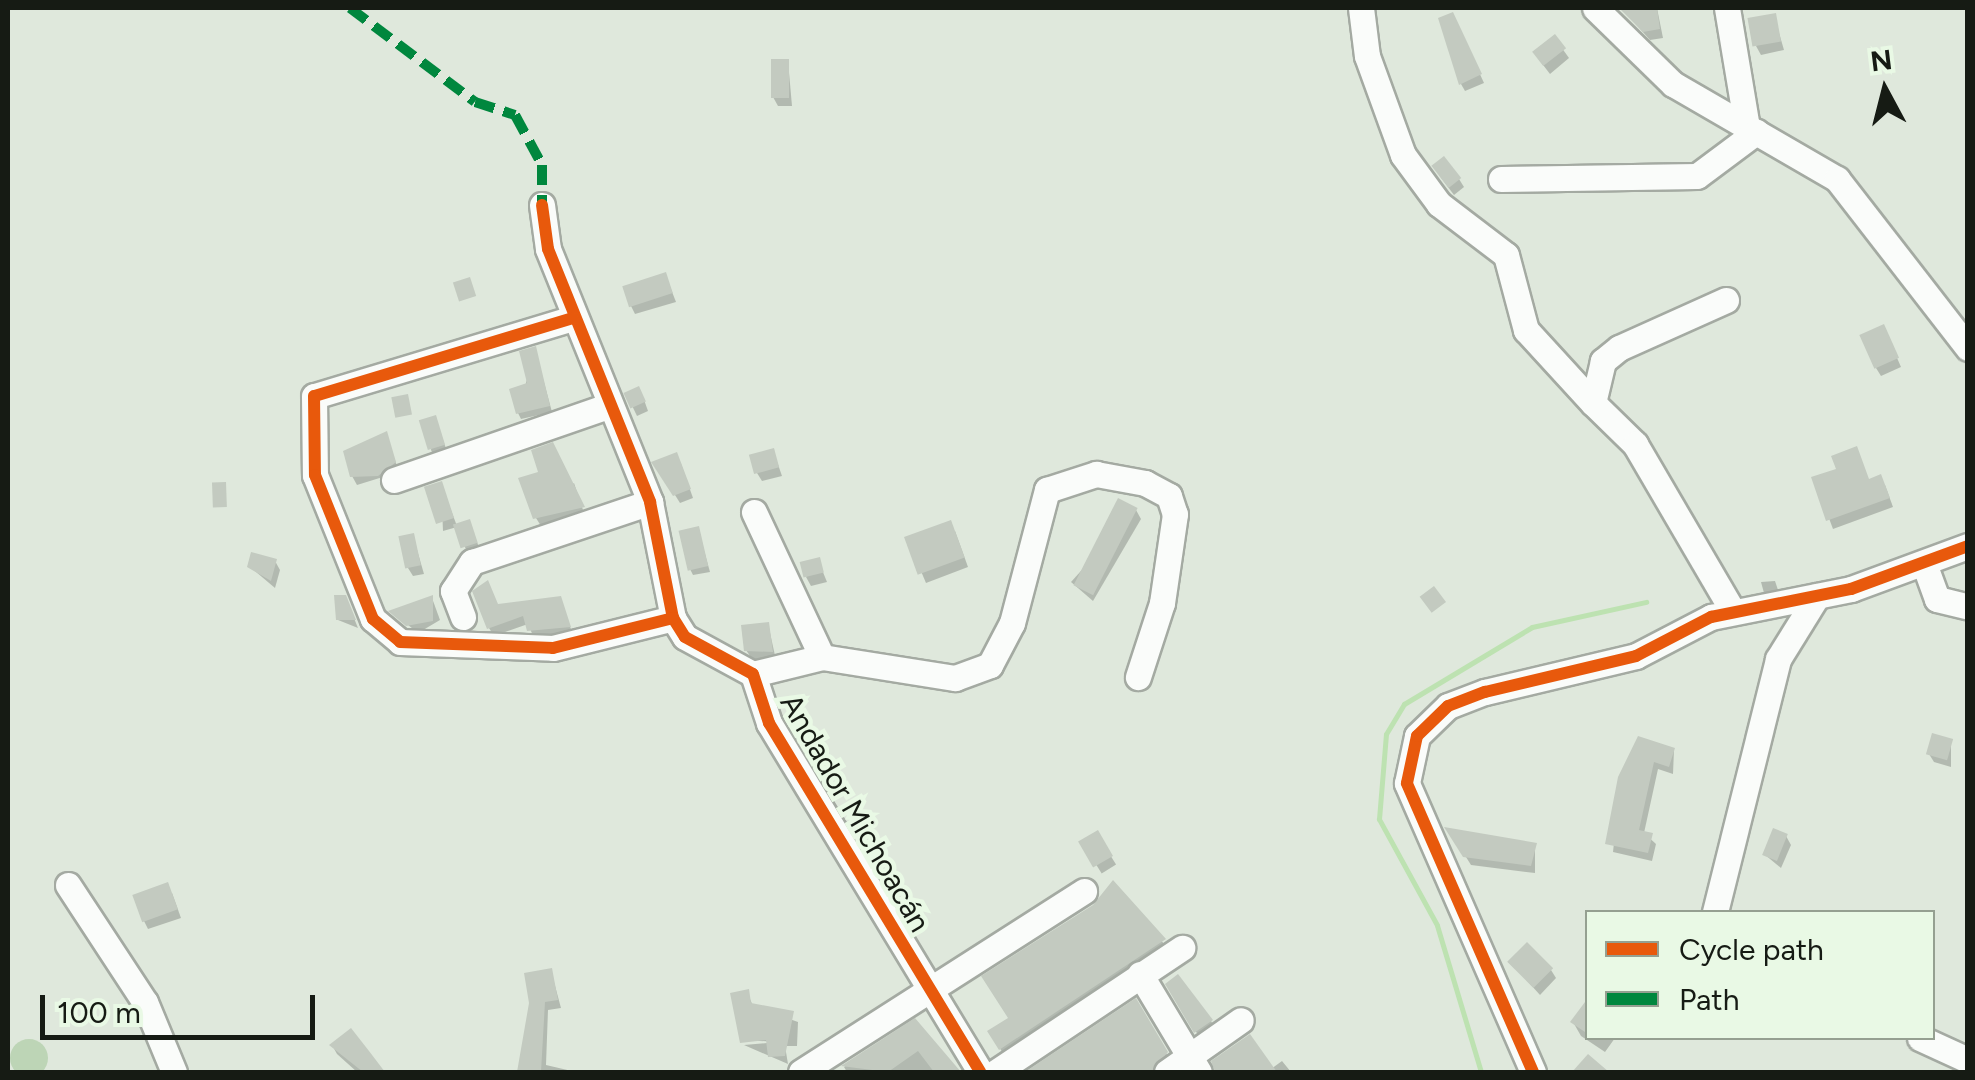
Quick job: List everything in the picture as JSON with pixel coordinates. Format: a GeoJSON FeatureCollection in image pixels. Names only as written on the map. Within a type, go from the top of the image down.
{"type":"FeatureCollection","features":[{"type":"Feature","properties":{"kind":"street"},"geometry":{"type":"LineString","coordinates":[[1361,8],[1367,56],[1403,155],[1439,204],[1506,255],[1526,330],[1635,444],[1732,610]]}},
{"type":"Feature","properties":{"kind":"street"},"geometry":{"type":"LineString","coordinates":[[1596,8],[1618,20],[1673,84],[1837,179],[1968,348]]}},
{"type":"Feature","properties":{"kind":"street"},"geometry":{"type":"LineString","coordinates":[[1727,8],[1752,130]]}},
{"type":"Feature","properties":{"kind":"street"},"geometry":{"type":"LineString","coordinates":[[1502,179],[1697,176],[1752,130]]}},
{"type":"Feature","properties":{"kind":"street"},"geometry":{"type":"LineString","coordinates":[[542,204],[573,318],[650,502],[672,618],[553,648],[400,642],[373,618],[315,475],[314,396],[573,318]]}},
{"type":"Feature","properties":{"kind":"street"},"geometry":{"type":"LineString","coordinates":[[1593,404],[1603,361],[1619,348],[1726,300]]}},
{"type":"Feature","properties":{"kind":"street"},"geometry":{"type":"LineString","coordinates":[[394,480],[610,405]]}},
{"type":"Feature","properties":{"kind":"street"},"geometry":{"type":"LineString","coordinates":[[753,674],[822,656],[956,678],[990,665],[1012,623],[1047,490],[1096,474],[1145,482],[1169,496],[1174,514],[1162,602],[1138,677]]}},
{"type":"Feature","properties":{"kind":"street"},"geometry":{"type":"LineString","coordinates":[[463,617],[453,591],[472,562],[650,502]]}},
{"type":"Feature","properties":{"kind":"street"},"geometry":{"type":"LineString","coordinates":[[754,512],[822,656]]}},
{"type":"Feature","properties":{"kind":"street"},"geometry":{"type":"LineString","coordinates":[[1533,1072],[1407,782],[1417,736],[1448,706],[1484,692],[1636,656],[1732,610],[1817,596],[1925,566],[1968,546]]}},
{"type":"Feature","properties":{"kind":"street"},"geometry":{"type":"LineString","coordinates":[[1925,566],[1937,599],[1968,607]]}},
{"type":"Feature","properties":{"kind":"street"},"geometry":{"type":"LineString","coordinates":[[1715,910],[1778,659],[1817,596]]}},
{"type":"Feature","properties":{"kind":"street","name":"Andador Michoacán"},"geometry":{"type":"LineString","coordinates":[[672,618],[684,637],[753,674],[769,723],[980,1072]]}},
{"type":"Feature","properties":{"kind":"street"},"geometry":{"type":"LineString","coordinates":[[68,885],[145,1002],[174,1072]]}},
{"type":"Feature","properties":{"kind":"street"},"geometry":{"type":"LineString","coordinates":[[801,1072],[1084,890]]}},
{"type":"Feature","properties":{"kind":"street"},"geometry":{"type":"LineString","coordinates":[[996,1072],[1182,948]]}},
{"type":"Feature","properties":{"kind":"street"},"geometry":{"type":"LineString","coordinates":[[1140,974],[1195,1064]]}},
{"type":"Feature","properties":{"kind":"street"},"geometry":{"type":"LineString","coordinates":[[1167,1072],[1195,1064],[1241,1020]]}},
{"type":"Feature","properties":{"kind":"street"},"geometry":{"type":"LineString","coordinates":[[1924,1040],[1968,1060]]}},
{"type":"Feature","properties":{"kind":"green space"},"geometry":{"type":"Polygon","coordinates":[[[29,1039],[43,1044],[48,1058],[43,1072],[29,1077],[15,1072],[10,1058],[15,1044],[29,1039]]]}},
{"type":"Feature","properties":{"kind":"building"},"geometry":{"type":"Polygon","coordinates":[[[1619,8],[1657,8],[1660,29],[1643,32],[1619,8]]]}},
{"type":"Feature","properties":{"kind":"building"},"geometry":{"type":"Polygon","coordinates":[[[1453,12],[1482,74],[1459,85],[1438,18],[1453,12]]]}},
{"type":"Feature","properties":{"kind":"building"},"geometry":{"type":"Polygon","coordinates":[[[1776,13],[1781,42],[1752,47],[1747,18],[1776,13]]]}},
{"type":"Feature","properties":{"kind":"building"},"geometry":{"type":"Polygon","coordinates":[[[1555,34],[1566,48],[1543,66],[1532,52],[1555,34]]]}},
{"type":"Feature","properties":{"kind":"building"},"geometry":{"type":"Polygon","coordinates":[[[771,59],[789,59],[789,98],[771,98],[771,59]]]}},
{"type":"Feature","properties":{"kind":"building"},"geometry":{"type":"Polygon","coordinates":[[[1444,156],[1461,178],[1449,188],[1431,166],[1444,156]]]}},
{"type":"Feature","properties":{"kind":"building"},"geometry":{"type":"Polygon","coordinates":[[[666,272],[673,293],[629,307],[622,286],[666,272]]]}},
{"type":"Feature","properties":{"kind":"building"},"geometry":{"type":"Polygon","coordinates":[[[470,277],[476,296],[459,302],[453,283],[470,277]]]}},
{"type":"Feature","properties":{"kind":"building"},"geometry":{"type":"Polygon","coordinates":[[[1884,324],[1899,358],[1874,369],[1859,335],[1884,324]]]}},
{"type":"Feature","properties":{"kind":"building"},"geometry":{"type":"Polygon","coordinates":[[[536,346],[550,406],[516,414],[509,389],[527,383],[519,351],[536,346]]]}},
{"type":"Feature","properties":{"kind":"building"},"geometry":{"type":"Polygon","coordinates":[[[639,386],[646,402],[630,408],[623,393],[639,386]]]}},
{"type":"Feature","properties":{"kind":"building"},"geometry":{"type":"Polygon","coordinates":[[[408,394],[412,415],[395,418],[391,397],[408,394]]]}},
{"type":"Feature","properties":{"kind":"building"},"geometry":{"type":"Polygon","coordinates":[[[436,415],[445,445],[428,450],[419,420],[436,415]]]}},
{"type":"Feature","properties":{"kind":"building"},"geometry":{"type":"Polygon","coordinates":[[[387,431],[396,462],[378,476],[350,477],[343,451],[387,431]]]}},
{"type":"Feature","properties":{"kind":"building"},"geometry":{"type":"Polygon","coordinates":[[[553,442],[585,507],[533,519],[518,478],[538,472],[531,450],[553,442]]]}},
{"type":"Feature","properties":{"kind":"building"},"geometry":{"type":"Polygon","coordinates":[[[1857,446],[1869,479],[1881,474],[1890,498],[1826,521],[1811,477],[1836,469],[1831,456],[1857,446]]]}},
{"type":"Feature","properties":{"kind":"building"},"geometry":{"type":"Polygon","coordinates":[[[774,448],[779,467],[754,474],[749,455],[774,448]]]}},
{"type":"Feature","properties":{"kind":"building"},"geometry":{"type":"Polygon","coordinates":[[[677,452],[691,489],[673,496],[651,462],[677,452]]]}},
{"type":"Feature","properties":{"kind":"building"},"geometry":{"type":"Polygon","coordinates":[[[442,481],[454,518],[436,524],[424,487],[442,481]]]}},
{"type":"Feature","properties":{"kind":"building"},"geometry":{"type":"Polygon","coordinates":[[[212,482],[226,482],[227,507],[213,507],[212,482]]]}},
{"type":"Feature","properties":{"kind":"building"},"geometry":{"type":"Polygon","coordinates":[[[1118,498],[1138,508],[1093,595],[1074,585],[1118,498]]]}},
{"type":"Feature","properties":{"kind":"building"},"geometry":{"type":"Polygon","coordinates":[[[470,519],[478,543],[461,548],[453,525],[470,519]]]}},
{"type":"Feature","properties":{"kind":"building"},"geometry":{"type":"Polygon","coordinates":[[[951,520],[965,558],[918,575],[904,537],[951,520]]]}},
{"type":"Feature","properties":{"kind":"building"},"geometry":{"type":"Polygon","coordinates":[[[699,526],[708,566],[688,571],[679,531],[699,526]]]}},
{"type":"Feature","properties":{"kind":"building"},"geometry":{"type":"Polygon","coordinates":[[[414,533],[421,565],[405,569],[398,536],[414,533]]]}},
{"type":"Feature","properties":{"kind":"building"},"geometry":{"type":"Polygon","coordinates":[[[251,552],[277,559],[271,581],[247,567],[251,552]]]}},
{"type":"Feature","properties":{"kind":"building"},"geometry":{"type":"Polygon","coordinates":[[[820,557],[824,573],[803,578],[800,562],[820,557]]]}},
{"type":"Feature","properties":{"kind":"building"},"geometry":{"type":"Polygon","coordinates":[[[488,580],[498,604],[561,596],[571,627],[527,631],[523,616],[487,629],[472,591],[488,580]]]}},
{"type":"Feature","properties":{"kind":"building"},"geometry":{"type":"Polygon","coordinates":[[[1434,586],[1446,602],[1432,613],[1420,597],[1434,586]]]}},
{"type":"Feature","properties":{"kind":"building"},"geometry":{"type":"Polygon","coordinates":[[[334,595],[346,595],[356,620],[336,620],[334,595]]]}},
{"type":"Feature","properties":{"kind":"building"},"geometry":{"type":"Polygon","coordinates":[[[433,595],[433,621],[406,626],[388,611],[433,595]]]}},
{"type":"Feature","properties":{"kind":"building"},"geometry":{"type":"Polygon","coordinates":[[[769,622],[773,652],[744,651],[741,625],[769,622]]]}},
{"type":"Feature","properties":{"kind":"building"},"geometry":{"type":"Polygon","coordinates":[[[1932,733],[1953,739],[1947,760],[1926,754],[1932,733]]]}},
{"type":"Feature","properties":{"kind":"building"},"geometry":{"type":"Polygon","coordinates":[[[1638,736],[1675,748],[1669,767],[1654,762],[1639,830],[1653,833],[1648,853],[1605,844],[1618,777],[1638,736]]]}},
{"type":"Feature","properties":{"kind":"building"},"geometry":{"type":"Polygon","coordinates":[[[1444,827],[1537,843],[1531,866],[1463,857],[1444,827]]]}},
{"type":"Feature","properties":{"kind":"building"},"geometry":{"type":"Polygon","coordinates":[[[1773,828],[1788,834],[1777,861],[1762,855],[1773,828]]]}},
{"type":"Feature","properties":{"kind":"building"},"geometry":{"type":"Polygon","coordinates":[[[1098,830],[1113,856],[1093,867],[1078,841],[1098,830]]]}},
{"type":"Feature","properties":{"kind":"building"},"geometry":{"type":"Polygon","coordinates":[[[1113,880],[1166,939],[999,1050],[987,1031],[1008,1018],[981,976],[1093,905],[1113,880]]]}},
{"type":"Feature","properties":{"kind":"building"},"geometry":{"type":"Polygon","coordinates":[[[168,882],[178,909],[142,922],[132,895],[168,882]]]}},
{"type":"Feature","properties":{"kind":"building"},"geometry":{"type":"Polygon","coordinates":[[[1527,942],[1553,968],[1533,988],[1507,962],[1527,942]]]}},
{"type":"Feature","properties":{"kind":"building"},"geometry":{"type":"Polygon","coordinates":[[[552,968],[558,1000],[545,1002],[541,1072],[517,1072],[529,1003],[524,973],[552,968]]]}},
{"type":"Feature","properties":{"kind":"building"},"geometry":{"type":"Polygon","coordinates":[[[1178,974],[1213,1020],[1194,1033],[1165,984],[1178,974]]]}},
{"type":"Feature","properties":{"kind":"building"},"geometry":{"type":"Polygon","coordinates":[[[749,989],[751,1003],[794,1011],[785,1056],[768,1057],[766,1040],[740,1043],[730,993],[749,989]]]}},
{"type":"Feature","properties":{"kind":"building"},"geometry":{"type":"Polygon","coordinates":[[[1136,998],[1168,1052],[1151,1072],[1025,1072],[1136,998]]]}},
{"type":"Feature","properties":{"kind":"building"},"geometry":{"type":"Polygon","coordinates":[[[1585,1002],[1585,1032],[1570,1022],[1585,1002]]]}},
{"type":"Feature","properties":{"kind":"building"},"geometry":{"type":"Polygon","coordinates":[[[915,1018],[961,1072],[934,1072],[918,1051],[888,1072],[841,1066],[915,1018]]]}},
{"type":"Feature","properties":{"kind":"building"},"geometry":{"type":"Polygon","coordinates":[[[351,1028],[385,1072],[363,1072],[329,1045],[351,1028]]]}},
{"type":"Feature","properties":{"kind":"building"},"geometry":{"type":"Polygon","coordinates":[[[1250,1034],[1277,1072],[1215,1072],[1211,1061],[1250,1034]]]}},
{"type":"Feature","properties":{"kind":"building"},"geometry":{"type":"Polygon","coordinates":[[[1588,1054],[1609,1072],[1572,1072],[1588,1054]]]}},
{"type":"Feature","properties":{"kind":"waterway"},"geometry":{"type":"LineString","coordinates":[[1481,1072],[1437,925],[1379,819],[1386,734],[1404,704],[1532,627],[1646,602]]}},
{"type":"Feature","properties":{"kind":"marked path"},"geometry":{"type":"LineString","coordinates":[[350,8],[475,102],[515,115],[542,165],[542,205]]}},
{"type":"Feature","properties":{"kind":"cycle path"},"geometry":{"type":"LineString","coordinates":[[542,205],[548,249],[650,502],[673,618],[685,637],[753,674],[769,723],[980,1072]]}},
{"type":"Feature","properties":{"kind":"cycle path"},"geometry":{"type":"LineString","coordinates":[[573,318],[314,396],[315,475],[373,619],[400,642],[553,648],[673,618]]}},
{"type":"Feature","properties":{"kind":"cycle path"},"geometry":{"type":"LineString","coordinates":[[1533,1072],[1407,783],[1417,736],[1448,706],[1485,692],[1636,656],[1711,617],[1851,589],[1968,546]]}}]}
